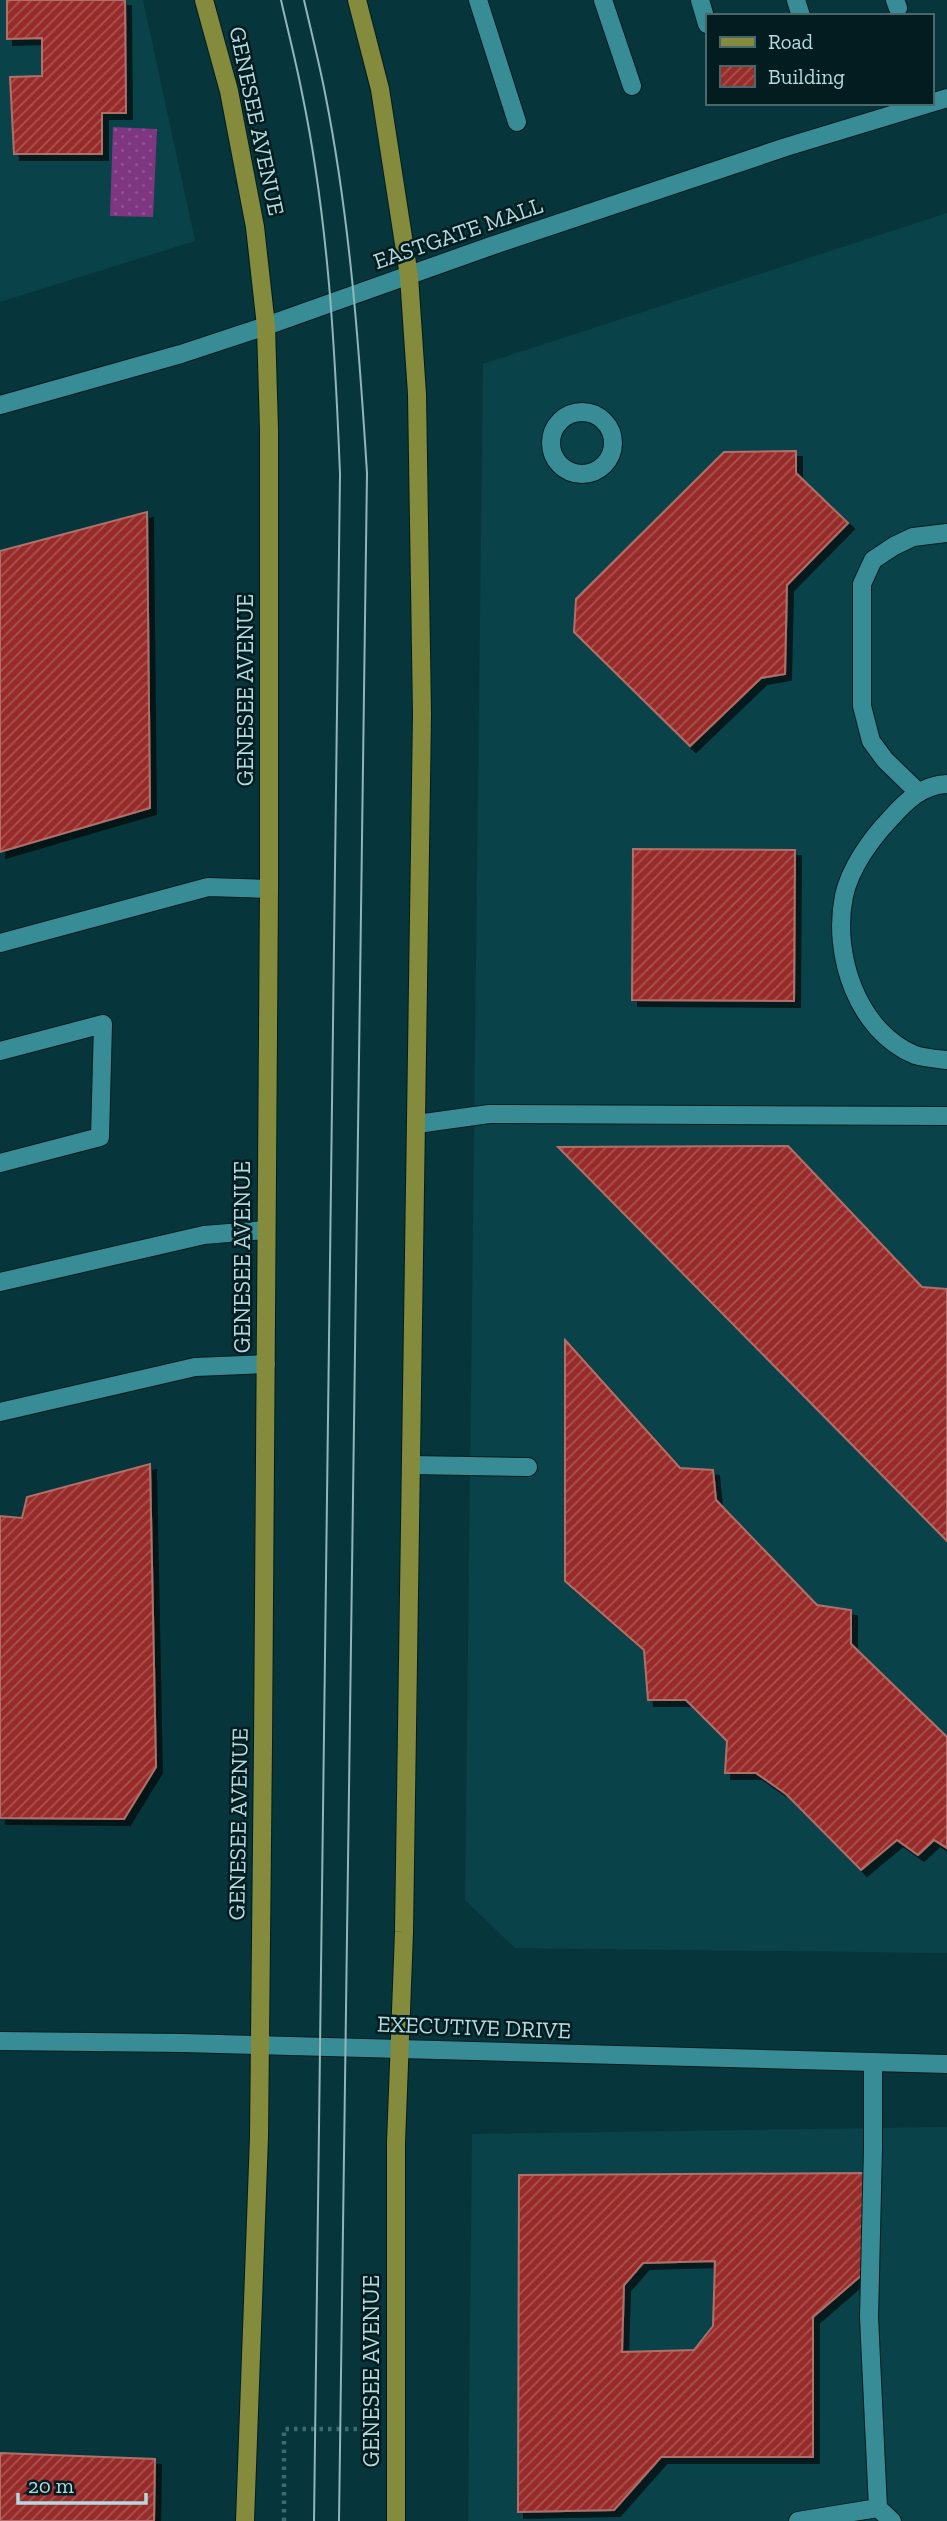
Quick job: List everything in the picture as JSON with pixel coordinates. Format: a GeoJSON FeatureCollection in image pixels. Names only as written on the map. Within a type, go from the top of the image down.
{"type":"FeatureCollection","features":[{"type":"Feature","properties":{"kind":"main road","name":"GENESEE AVENUE"},"geometry":{"type":"LineString","coordinates":[[204,0],[229,91],[250,201],[266,326],[269,889],[266,1364],[258,2151],[245,2521]]}},
{"type":"Feature","properties":{"kind":"main road","name":"GENESEE AVENUE"},"geometry":{"type":"LineString","coordinates":[[357,0],[380,89],[409,276],[417,394],[422,714],[404,1932],[396,2143],[396,2521]]}},
{"type":"Feature","properties":{"kind":"main road"},"geometry":{"type":"LineString","coordinates":[[478,0],[517,122]]}},
{"type":"Feature","properties":{"kind":"main road"},"geometry":{"type":"LineString","coordinates":[[603,0],[632,86]]}},
{"type":"Feature","properties":{"kind":"main road"},"geometry":{"type":"LineString","coordinates":[[700,0],[706,21]]}},
{"type":"Feature","properties":{"kind":"main road","name":"EASTGATE MALL"},"geometry":{"type":"LineString","coordinates":[[0,405],[181,354],[786,147],[927,105]]}},
{"type":"Feature","properties":{"kind":"main road"},"geometry":{"type":"LineString","coordinates":[[919,793],[885,760],[871,741],[862,706],[862,584],[873,560],[894,546],[914,537],[947,533]]}},
{"type":"Feature","properties":{"kind":"main road"},"geometry":{"type":"LineString","coordinates":[[947,784],[934,785],[907,800],[888,820],[860,859],[844,895],[841,936],[848,973],[864,1012],[888,1037],[916,1055],[947,1060]]}},
{"type":"Feature","properties":{"kind":"main road"},"geometry":{"type":"LineString","coordinates":[[0,943],[208,887],[269,889]]}},
{"type":"Feature","properties":{"kind":"main road"},"geometry":{"type":"LineString","coordinates":[[0,1051],[103,1024],[100,1137],[0,1163]]}},
{"type":"Feature","properties":{"kind":"main road"},"geometry":{"type":"LineString","coordinates":[[417,1124],[489,1114],[947,1116]]}},
{"type":"Feature","properties":{"kind":"main road"},"geometry":{"type":"LineString","coordinates":[[0,1282],[204,1235],[266,1230]]}},
{"type":"Feature","properties":{"kind":"main road"},"geometry":{"type":"LineString","coordinates":[[0,1412],[195,1367],[266,1364]]}},
{"type":"Feature","properties":{"kind":"main road"},"geometry":{"type":"LineString","coordinates":[[412,1465],[528,1467]]}},
{"type":"Feature","properties":{"kind":"main road","name":"EXECUTIVE DRIVE"},"geometry":{"type":"LineString","coordinates":[[0,2041],[259,2045],[947,2064]]}},
{"type":"Feature","properties":{"kind":"main road"},"geometry":{"type":"LineString","coordinates":[[873,2062],[869,2317],[878,2508],[892,2521]]}},
{"type":"Feature","properties":{"kind":"main road"},"geometry":{"type":"LineString","coordinates":[[804,2521],[878,2508]]}},
{"type":"Feature","properties":{"kind":"path"},"geometry":{"type":"LineString","coordinates":[[284,2521],[284,2429],[371,2429]]}},
{"type":"Feature","properties":{"kind":"shaded area"},"geometry":{"type":"Polygon","coordinates":[[[0,0],[143,0],[195,241],[0,302],[0,0]]]}},
{"type":"Feature","properties":{"kind":"shaded area"},"geometry":{"type":"Polygon","coordinates":[[[113,127],[157,129],[153,217],[110,216],[113,127]]]}},
{"type":"Feature","properties":{"kind":"shaded area"},"geometry":{"type":"Polygon","coordinates":[[[947,213],[947,1953],[515,1948],[465,1900],[483,364],[947,213]]]}},
{"type":"Feature","properties":{"kind":"shaded area"},"geometry":{"type":"Polygon","coordinates":[[[947,2127],[947,2521],[468,2521],[472,2134],[947,2127]]]}},
{"type":"Feature","properties":{"kind":"building"},"geometry":{"type":"Polygon","coordinates":[[[7,0],[125,0],[126,113],[102,113],[102,154],[14,154],[10,77],[42,76],[42,38],[7,39],[7,0]]]}},
{"type":"Feature","properties":{"kind":"building"},"geometry":{"type":"Polygon","coordinates":[[[796,451],[796,473],[848,523],[787,585],[785,674],[761,678],[690,746],[574,632],[576,599],[724,452],[796,451]]]}},
{"type":"Feature","properties":{"kind":"building"},"geometry":{"type":"Polygon","coordinates":[[[147,512],[150,808],[0,852],[0,551],[147,512]]]}},
{"type":"Feature","properties":{"kind":"building"},"geometry":{"type":"Polygon","coordinates":[[[633,849],[795,850],[794,1001],[632,1000],[633,849]]]}},
{"type":"Feature","properties":{"kind":"building"},"geometry":{"type":"Polygon","coordinates":[[[788,1146],[922,1287],[947,1289],[947,1541],[558,1147],[788,1146]]]}},
{"type":"Feature","properties":{"kind":"building"},"geometry":{"type":"Polygon","coordinates":[[[565,1340],[680,1468],[713,1470],[716,1500],[817,1605],[851,1610],[851,1644],[947,1737],[947,1848],[934,1840],[918,1855],[897,1840],[861,1870],[786,1794],[756,1773],[725,1773],[727,1741],[686,1700],[648,1700],[644,1650],[565,1581],[565,1340]]]}},
{"type":"Feature","properties":{"kind":"building"},"geometry":{"type":"Polygon","coordinates":[[[150,1464],[156,1767],[124,1819],[0,1818],[0,1516],[22,1518],[27,1497],[150,1464]]]}},
{"type":"Feature","properties":{"kind":"building"},"geometry":{"type":"Polygon","coordinates":[[[867,2173],[864,2273],[813,2317],[813,2457],[661,2457],[614,2510],[518,2512],[519,2175],[867,2173]],[[715,2261],[643,2263],[624,2285],[622,2352],[694,2350],[713,2326],[715,2261]]]}},
{"type":"Feature","properties":{"kind":"building"},"geometry":{"type":"Polygon","coordinates":[[[0,2453],[155,2459],[154,2521],[0,2521],[0,2453]]]}},
{"type":"Feature","properties":{"kind":"tram line"},"geometry":{"type":"LineString","coordinates":[[281,0],[311,140],[324,235],[333,331],[340,474],[314,2521]]}},
{"type":"Feature","properties":{"kind":"tram line"},"geometry":{"type":"LineString","coordinates":[[304,0],[325,93],[341,188],[357,330],[367,473],[339,2521]]}}]}
